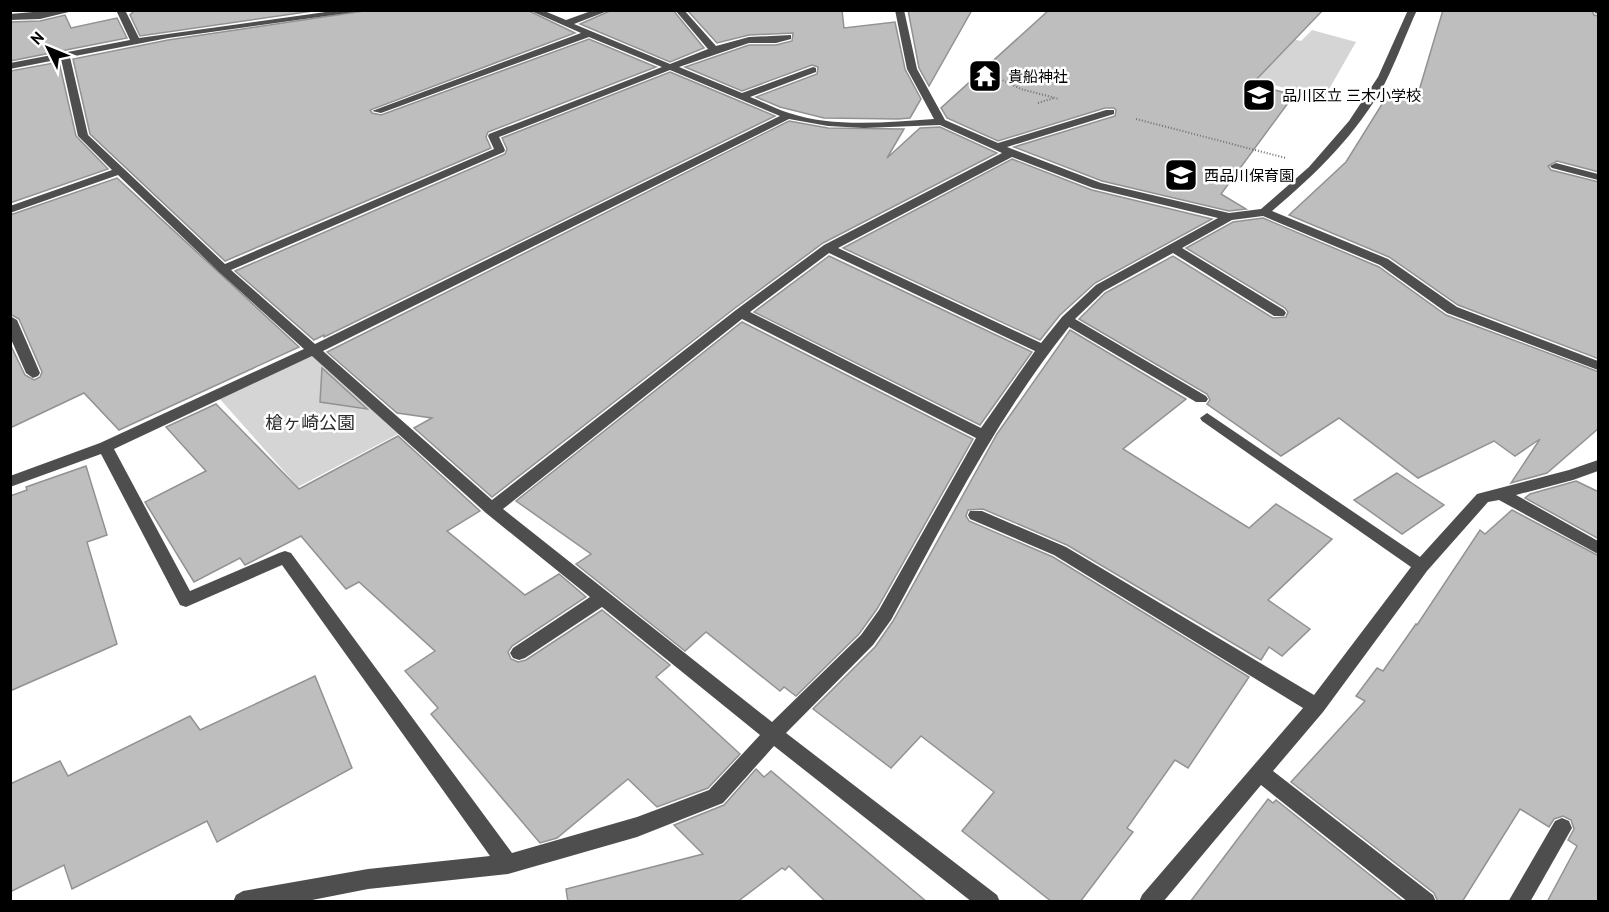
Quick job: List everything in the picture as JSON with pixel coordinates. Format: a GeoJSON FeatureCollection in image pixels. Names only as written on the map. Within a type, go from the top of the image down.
{"type":"FeatureCollection","features":[{"type":"Feature","properties":{"kind":"street"},"geometry":{"type":"LineString","coordinates":[[10,17],[40,16],[73,10]]}},
{"type":"Feature","properties":{"kind":"street"},"geometry":{"type":"LineString","coordinates":[[120,10],[135,40]]}},
{"type":"Feature","properties":{"kind":"street"},"geometry":{"type":"LineString","coordinates":[[249,10],[251,24]]}},
{"type":"Feature","properties":{"kind":"street"},"geometry":{"type":"LineString","coordinates":[[10,66],[135,40],[365,10]]}},
{"type":"Feature","properties":{"kind":"street"},"geometry":{"type":"LineString","coordinates":[[533,10],[788,116],[825,124],[874,127],[941,122],[996,147],[1097,186],[1230,217]]}},
{"type":"Feature","properties":{"kind":"street"},"geometry":{"type":"LineString","coordinates":[[565,24],[606,10]]}},
{"type":"Feature","properties":{"kind":"street"},"geometry":{"type":"LineString","coordinates":[[679,10],[714,51]]}},
{"type":"Feature","properties":{"kind":"street"},"geometry":{"type":"LineString","coordinates":[[899,10],[912,69],[941,122]]}},
{"type":"Feature","properties":{"kind":"street"},"geometry":{"type":"LineString","coordinates":[[1264,212],[1318,166],[1341,141],[1378,85],[1413,10]]}},
{"type":"Feature","properties":{"kind":"street"},"geometry":{"type":"LineString","coordinates":[[377,111],[588,34]]}},
{"type":"Feature","properties":{"kind":"street"},"geometry":{"type":"LineString","coordinates":[[223,269],[500,150],[493,136],[714,51],[749,40],[776,40],[788,37]]}},
{"type":"Feature","properties":{"kind":"street"},"geometry":{"type":"LineString","coordinates":[[66,54],[83,135],[223,269],[492,509],[773,734],[990,902]]}},
{"type":"Feature","properties":{"kind":"street"},"geometry":{"type":"LineString","coordinates":[[743,96],[813,70]]}},
{"type":"Feature","properties":{"kind":"street"},"geometry":{"type":"LineString","coordinates":[[996,147],[1110,112]]}},
{"type":"Feature","properties":{"kind":"street"},"geometry":{"type":"LineString","coordinates":[[10,482],[105,447],[315,349],[788,116]]}},
{"type":"Feature","properties":{"kind":"street"},"geometry":{"type":"LineString","coordinates":[[492,509],[741,313],[828,248],[1011,153]]}},
{"type":"Feature","properties":{"kind":"street"},"geometry":{"type":"LineString","coordinates":[[1556,166],[1599,177]]}},
{"type":"Feature","properties":{"kind":"street"},"geometry":{"type":"LineString","coordinates":[[10,210],[120,171]]}},
{"type":"Feature","properties":{"kind":"street"},"geometry":{"type":"LineString","coordinates":[[243,902],[368,879],[508,864],[637,827],[716,797],[773,734],[867,640],[891,605],[984,436],[1043,349],[1067,320],[1100,288],[1230,217],[1264,212],[1384,262],[1452,310],[1599,366]]}},
{"type":"Feature","properties":{"kind":"street"},"geometry":{"type":"LineString","coordinates":[[828,248],[1043,349]]}},
{"type":"Feature","properties":{"kind":"street"},"geometry":{"type":"LineString","coordinates":[[1174,248],[1279,313]]}},
{"type":"Feature","properties":{"kind":"street"},"geometry":{"type":"LineString","coordinates":[[741,313],[984,436]]}},
{"type":"Feature","properties":{"kind":"street"},"geometry":{"type":"LineString","coordinates":[[10,320],[33,373]]}},
{"type":"Feature","properties":{"kind":"street"},"geometry":{"type":"LineString","coordinates":[[1067,320],[1201,399]]}},
{"type":"Feature","properties":{"kind":"street"},"geometry":{"type":"LineString","coordinates":[[1207,418],[1421,566]]}},
{"type":"Feature","properties":{"kind":"street"},"geometry":{"type":"LineString","coordinates":[[105,447],[186,600],[285,557],[508,864]]}},
{"type":"Feature","properties":{"kind":"street"},"geometry":{"type":"LineString","coordinates":[[1149,902],[1316,706],[1421,566],[1483,498],[1573,475],[1599,465]]}},
{"type":"Feature","properties":{"kind":"street"},"geometry":{"type":"LineString","coordinates":[[1501,494],[1599,548]]}},
{"type":"Feature","properties":{"kind":"street"},"geometry":{"type":"LineString","coordinates":[[976,514],[1060,551],[1316,706]]}},
{"type":"Feature","properties":{"kind":"street"},"geometry":{"type":"LineString","coordinates":[[519,653],[603,597]]}},
{"type":"Feature","properties":{"kind":"street"},"geometry":{"type":"LineString","coordinates":[[1259,772],[1426,902]]}},
{"type":"Feature","properties":{"kind":"street"},"geometry":{"type":"LineString","coordinates":[[1518,902],[1562,828]]}},
{"type":"Feature","properties":{"kind":"path"},"geometry":{"type":"LineString","coordinates":[[1000,79],[1021,89],[1289,159]]}},
{"type":"Feature","properties":{"kind":"green space"},"geometry":{"type":"Polygon","coordinates":[[[1187,11],[1301,41],[1312,30],[1356,42],[1324,98],[1116,45],[1187,11]]]}},
{"type":"Feature","properties":{"kind":"green space","name":"槍ヶ崎公園"},"geometry":{"type":"Polygon","coordinates":[[[312,355],[398,434],[298,487],[219,398],[312,355]]]}},
{"type":"Feature","properties":{"kind":"building"},"geometry":{"type":"Polygon","coordinates":[[[135,10],[320,10],[140,36],[130,15],[135,10]]]}},
{"type":"Feature","properties":{"kind":"building"},"geometry":{"type":"Polygon","coordinates":[[[371,10],[527,10],[575,33],[370,110],[372,113],[381,115],[589,39],[656,67],[488,132],[486,137],[491,148],[225,261],[90,134],[73,59],[168,40],[371,10]]]}},
{"type":"Feature","properties":{"kind":"building"},"geometry":{"type":"Polygon","coordinates":[[[612,10],[673,10],[704,48],[670,62],[580,24],[612,10]]]}},
{"type":"Feature","properties":{"kind":"building"},"geometry":{"type":"Polygon","coordinates":[[[687,10],[842,10],[844,28],[895,22],[905,69],[921,99],[910,118],[898,119],[824,118],[780,107],[756,97],[817,74],[818,67],[812,65],[742,91],[685,67],[749,45],[776,45],[792,41],[793,33],[749,35],[717,43],[687,10]]]}},
{"type":"Feature","properties":{"kind":"building"},"geometry":{"type":"Polygon","coordinates":[[[908,10],[972,10],[929,86],[919,68],[908,10]]]}},
{"type":"Feature","properties":{"kind":"building"},"geometry":{"type":"Polygon","coordinates":[[[1049,10],[1323,10],[1252,84],[1294,95],[1221,194],[1246,209],[1229,211],[1102,181],[1014,147],[1115,116],[1114,108],[1105,108],[998,141],[947,118],[941,108],[1049,10]]]}},
{"type":"Feature","properties":{"kind":"building"},"geometry":{"type":"Polygon","coordinates":[[[1443,10],[1592,10],[1594,15],[1599,16],[1599,172],[1557,161],[1548,166],[1551,170],[1599,182],[1599,359],[1458,305],[1389,257],[1289,215],[1346,162],[1392,88],[1418,94],[1443,10]]]}},
{"type":"Feature","properties":{"kind":"building"},"geometry":{"type":"Polygon","coordinates":[[[65,15],[71,28],[117,18],[127,38],[10,61],[10,22],[40,21],[65,15]]]}},
{"type":"Feature","properties":{"kind":"building"},"geometry":{"type":"Polygon","coordinates":[[[59,62],[76,136],[108,169],[10,203],[10,71],[59,62]]]}},
{"type":"Feature","properties":{"kind":"building"},"geometry":{"type":"Polygon","coordinates":[[[670,72],[775,116],[314,340],[235,271],[505,154],[507,149],[502,138],[670,72]]]}},
{"type":"Feature","properties":{"kind":"building"},"geometry":{"type":"Polygon","coordinates":[[[789,121],[828,128],[904,129],[887,158],[920,128],[940,127],[997,153],[823,243],[735,308],[492,497],[414,428],[432,418],[397,413],[327,352],[789,121]]]}},
{"type":"Feature","properties":{"kind":"building"},"geometry":{"type":"Polygon","coordinates":[[[1012,159],[1092,190],[1212,219],[1095,283],[1060,315],[1040,340],[843,248],[1012,159]]]}},
{"type":"Feature","properties":{"kind":"building"},"geometry":{"type":"Polygon","coordinates":[[[117,178],[299,347],[119,430],[84,393],[10,428],[10,344],[25,375],[34,380],[40,377],[42,372],[19,319],[10,314],[10,215],[117,178]]]}},
{"type":"Feature","properties":{"kind":"building"},"geometry":{"type":"Polygon","coordinates":[[[1263,218],[1379,267],[1446,315],[1599,372],[1599,428],[1547,473],[1511,483],[1540,439],[1515,456],[1494,441],[1418,478],[1339,418],[1281,456],[1207,404],[1210,400],[1207,394],[1079,319],[1105,293],[1173,256],[1273,318],[1286,317],[1288,312],[1285,308],[1186,248],[1233,222],[1263,218]]]}},
{"type":"Feature","properties":{"kind":"building"},"geometry":{"type":"Polygon","coordinates":[[[829,256],[1032,352],[980,425],[754,312],[829,256]]]}},
{"type":"Feature","properties":{"kind":"building"},"geometry":{"type":"Polygon","coordinates":[[[742,322],[973,439],[877,609],[859,634],[796,696],[784,687],[780,691],[706,632],[685,651],[576,564],[591,554],[516,501],[742,322]]]}},
{"type":"Feature","properties":{"kind":"building"},"geometry":{"type":"Polygon","coordinates":[[[1070,330],[1186,399],[1123,449],[1249,528],[1276,504],[1332,539],[1268,600],[1310,629],[1282,656],[1269,647],[1261,660],[1067,545],[983,509],[968,510],[966,516],[969,521],[1053,557],[1249,677],[1188,768],[1175,760],[1127,828],[1133,832],[1080,902],[1052,902],[962,831],[994,792],[921,736],[891,768],[813,709],[875,647],[893,621],[997,434],[1070,330]]]}},
{"type":"Feature","properties":{"kind":"building"},"geometry":{"type":"Polygon","coordinates":[[[322,368],[367,409],[320,402],[322,368]]]}},
{"type":"Feature","properties":{"kind":"building"},"geometry":{"type":"Polygon","coordinates":[[[216,404],[299,489],[398,436],[480,511],[447,531],[525,595],[559,574],[586,597],[512,646],[508,652],[511,659],[518,662],[526,660],[602,610],[670,665],[656,677],[740,754],[708,788],[657,807],[628,779],[557,838],[540,843],[431,714],[438,708],[405,671],[435,651],[359,582],[346,589],[301,536],[245,565],[240,558],[194,582],[145,502],[206,471],[166,427],[216,404]]]}},
{"type":"Feature","properties":{"kind":"building"},"geometry":{"type":"Polygon","coordinates":[[[86,466],[107,535],[87,542],[117,644],[10,691],[10,496],[27,490],[26,487],[86,466]]]}},
{"type":"Feature","properties":{"kind":"building"},"geometry":{"type":"Polygon","coordinates":[[[1397,473],[1444,505],[1402,534],[1354,500],[1397,473]]]}},
{"type":"Feature","properties":{"kind":"building"},"geometry":{"type":"Polygon","coordinates":[[[1576,481],[1599,492],[1599,539],[1525,498],[1530,494],[1576,481]]]}},
{"type":"Feature","properties":{"kind":"building"},"geometry":{"type":"Polygon","coordinates":[[[1512,510],[1599,556],[1599,902],[1547,902],[1577,846],[1568,840],[1574,829],[1571,820],[1563,816],[1554,819],[1549,827],[1520,809],[1462,902],[1438,902],[1434,893],[1291,782],[1365,701],[1356,696],[1377,668],[1383,671],[1417,625],[1480,530],[1485,534],[1512,510]]]}},
{"type":"Feature","properties":{"kind":"building"},"geometry":{"type":"Polygon","coordinates":[[[315,676],[352,768],[217,842],[207,821],[72,889],[64,865],[10,892],[10,784],[60,761],[68,776],[190,716],[200,730],[315,676]]]}},
{"type":"Feature","properties":{"kind":"building"},"geometry":{"type":"Polygon","coordinates":[[[756,769],[764,777],[771,771],[927,902],[826,902],[789,866],[785,870],[782,868],[737,902],[568,902],[566,889],[703,854],[674,825],[724,805],[756,769]]]}},
{"type":"Feature","properties":{"kind":"building"},"geometry":{"type":"Polygon","coordinates":[[[1268,799],[1273,803],[1276,800],[1404,902],[1190,902],[1268,799]]]}},
{"type":"Feature","properties":{"kind":"place","name":"貴船神社"},"geometry":{"type":"Point","coordinates":[985,76]}},
{"type":"Feature","properties":{"kind":"place","name":"品川区立 三木小学校"},"geometry":{"type":"Point","coordinates":[1259,95]}},
{"type":"Feature","properties":{"kind":"place","name":"西品川保育園"},"geometry":{"type":"Point","coordinates":[1181,175]}}]}
